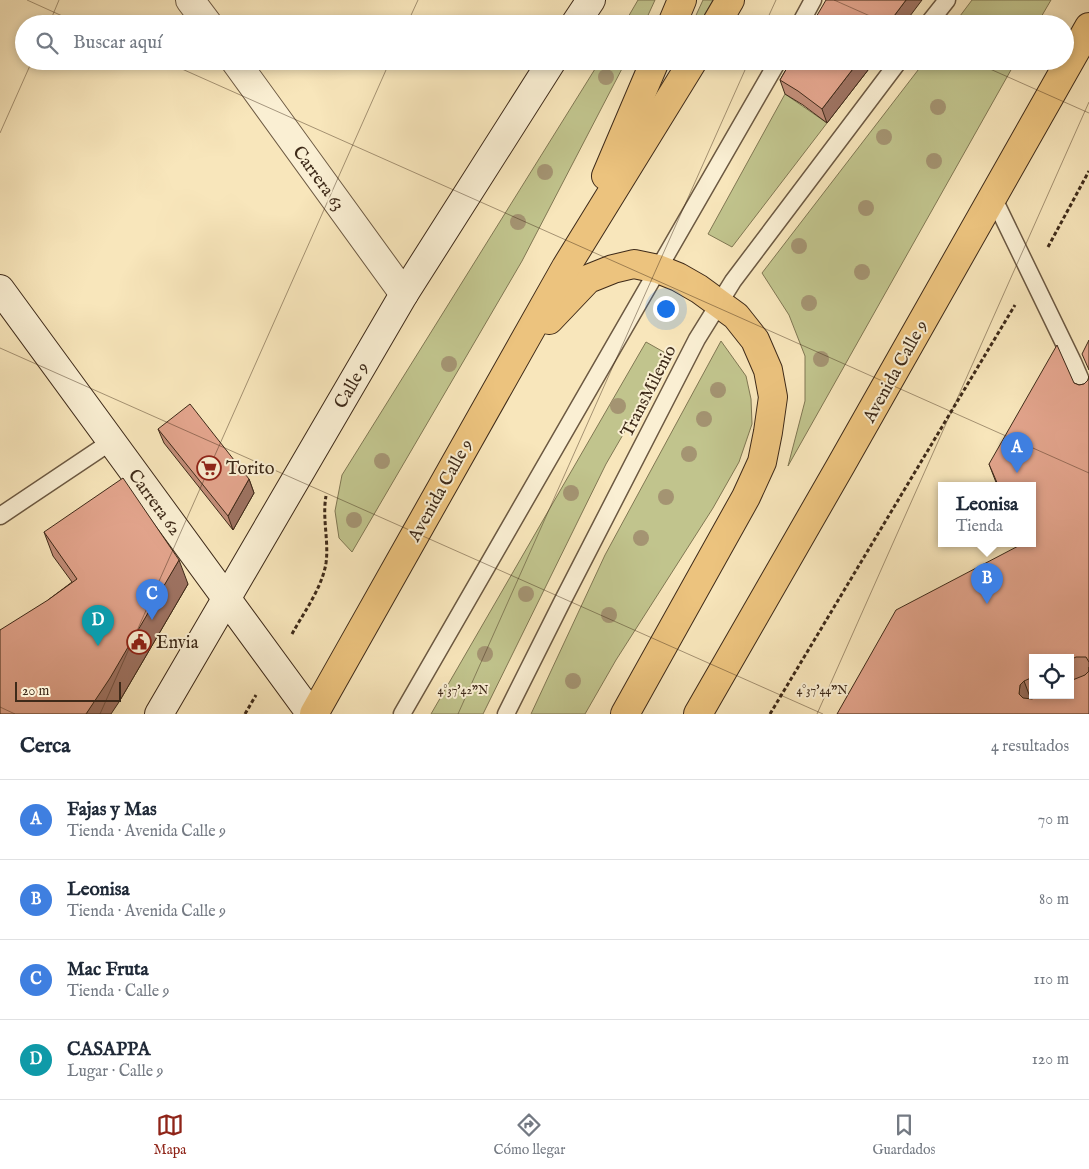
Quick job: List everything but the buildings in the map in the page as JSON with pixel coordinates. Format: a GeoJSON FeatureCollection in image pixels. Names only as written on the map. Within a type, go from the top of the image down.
{"type":"FeatureCollection","features":[{"type":"Feature","properties":{"kind":"highway"},"geometry":{"type":"LineString","coordinates":[[676,15],[682,0]]}},
{"type":"Feature","properties":{"kind":"highway"},"geometry":{"type":"LineString","coordinates":[[721,15],[730,0]]}},
{"type":"Feature","properties":{"kind":"highway","name":"Avenida Calle 9"},"geometry":{"type":"LineString","coordinates":[[1074,53],[1089,26]]}},
{"type":"Feature","properties":{"kind":"highway","name":"Avenida Calle 9"},"geometry":{"type":"LineString","coordinates":[[566,266],[651,70]]}},
{"type":"Feature","properties":{"kind":"highway","name":"Avenida Calle 9"},"geometry":{"type":"LineString","coordinates":[[313,714],[566,266],[687,70]]}},
{"type":"Feature","properties":{"kind":"highway","name":"Avenida Calle 9"},"geometry":{"type":"LineString","coordinates":[[698,714],[842,466],[1064,70]]}},
{"type":"Feature","properties":{"kind":"highway"},"geometry":{"type":"LineString","coordinates":[[498,387],[536,335],[569,297],[588,279],[613,269],[634,264],[658,269],[678,277],[719,302],[736,316],[755,340],[768,370],[772,397],[762,462],[746,497],[625,714]]}},
{"type":"Feature","properties":{"kind":"street"},"geometry":{"type":"LineString","coordinates":[[190,0],[201,15]]}},
{"type":"Feature","properties":{"kind":"street","name":"Carrera 63"},"geometry":{"type":"LineString","coordinates":[[242,70],[404,294]]}},
{"type":"Feature","properties":{"kind":"street","name":"Calle 9"},"geometry":{"type":"LineString","coordinates":[[159,714],[404,294],[546,70]]}},
{"type":"Feature","properties":{"kind":"street","name":"Carrera 62"},"geometry":{"type":"LineString","coordinates":[[0,290],[226,599],[313,714]]}},
{"type":"Feature","properties":{"kind":"lane"},"geometry":{"type":"LineString","coordinates":[[805,15],[813,0]]}},
{"type":"Feature","properties":{"kind":"lane"},"geometry":{"type":"LineString","coordinates":[[935,15],[947,0]]}},
{"type":"Feature","properties":{"kind":"lane"},"geometry":{"type":"LineString","coordinates":[[402,714],[773,70]]}},
{"type":"Feature","properties":{"kind":"lane","name":"TransMilenio"},"geometry":{"type":"LineString","coordinates":[[506,714],[570,584],[697,339],[719,302],[733,280],[892,70]]}},
{"type":"Feature","properties":{"kind":"lane"},"geometry":{"type":"LineString","coordinates":[[993,197],[1074,362],[1089,399]]}},
{"type":"Feature","properties":{"kind":"lane"},"geometry":{"type":"LineString","coordinates":[[0,516],[112,442]]}},
{"type":"Feature","properties":{"kind":"path"},"geometry":{"type":"LineString","coordinates":[[770,714],[1032,276],[1089,170]]}},
{"type":"Feature","properties":{"kind":"path"},"geometry":{"type":"LineString","coordinates":[[303,615],[320,584],[326,562],[324,506],[327,491]]}},
{"type":"Feature","properties":{"kind":"green space"},"geometry":{"type":"Polygon","coordinates":[[[638,0],[655,0],[648,15],[629,15],[638,0]]]}},
{"type":"Feature","properties":{"kind":"green space"},"geometry":{"type":"Polygon","coordinates":[[[703,0],[713,0],[704,15],[696,15],[703,0]]]}},
{"type":"Feature","properties":{"kind":"green space"},"geometry":{"type":"Polygon","coordinates":[[[972,0],[1051,0],[1042,15],[961,15],[972,0]]]}},
{"type":"Feature","properties":{"kind":"green space"},"geometry":{"type":"Polygon","coordinates":[[[594,70],[621,70],[522,261],[352,552],[339,538],[335,511],[342,475],[594,70]]]}},
{"type":"Feature","properties":{"kind":"green space"},"geometry":{"type":"Polygon","coordinates":[[[918,70],[1011,70],[788,466],[805,401],[805,356],[789,315],[762,273],[918,70]]]}},
{"type":"Feature","properties":{"kind":"green space"},"geometry":{"type":"Polygon","coordinates":[[[785,94],[827,123],[732,247],[708,234],[785,94]]]}},
{"type":"Feature","properties":{"kind":"green space"},"geometry":{"type":"Polygon","coordinates":[[[721,341],[746,376],[751,399],[752,424],[739,462],[713,508],[616,660],[585,714],[531,714],[605,555],[721,341]]]}},
{"type":"Feature","properties":{"kind":"green space"},"geometry":{"type":"Polygon","coordinates":[[[646,342],[669,355],[606,464],[483,714],[431,714],[646,342]]]}},
{"type":"Feature","properties":{"kind":"place","name":"Torito"},"geometry":{"type":"Point","coordinates":[209,468]}},
{"type":"Feature","properties":{"kind":"place","name":"Fajas y Mas"},"geometry":{"type":"Point","coordinates":[1017,473]}},
{"type":"Feature","properties":{"kind":"place","name":"Leonisa"},"geometry":{"type":"Point","coordinates":[987,604]}},
{"type":"Feature","properties":{"kind":"place","name":"Mac Fruta"},"geometry":{"type":"Point","coordinates":[152,620]}},
{"type":"Feature","properties":{"kind":"place","name":"Envia"},"geometry":{"type":"Point","coordinates":[139,642]}},
{"type":"Feature","properties":{"kind":"place","name":"CASAPPA"},"geometry":{"type":"Point","coordinates":[98,646]}}]}
